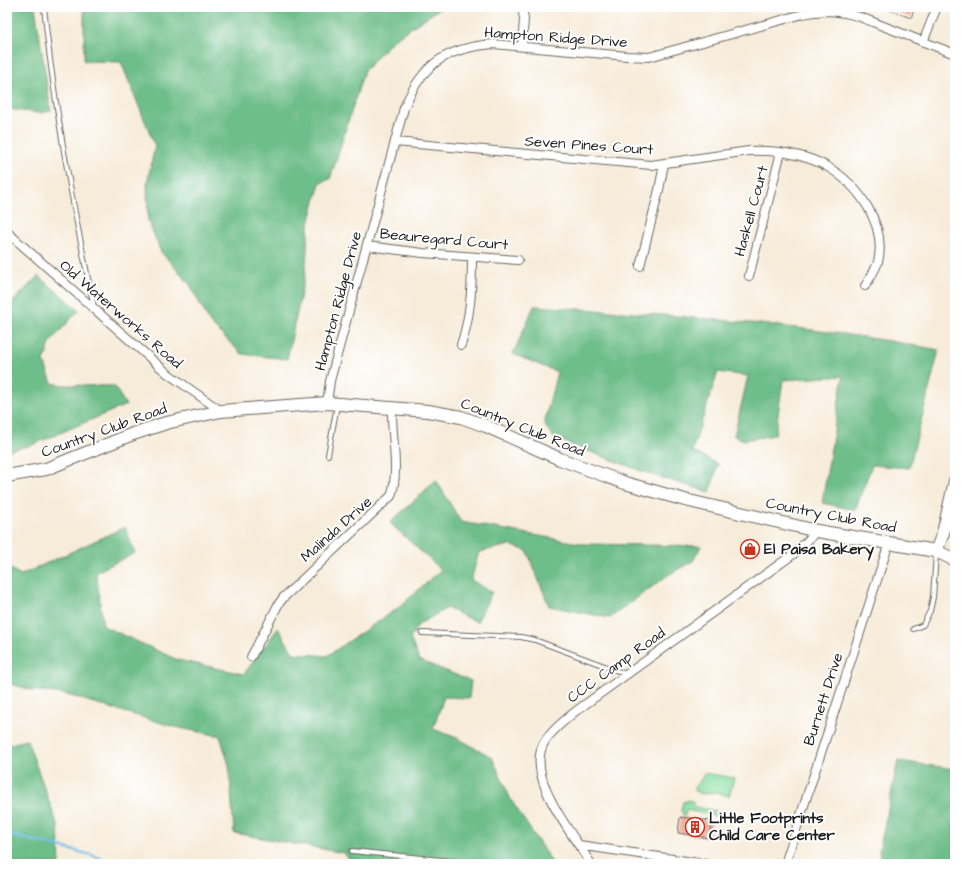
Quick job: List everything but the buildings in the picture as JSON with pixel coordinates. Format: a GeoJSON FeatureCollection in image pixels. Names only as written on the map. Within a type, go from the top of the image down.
{"type":"FeatureCollection","features":[{"type":"Feature","properties":{"kind":"street"},"geometry":{"type":"LineString","coordinates":[[522,7],[524,19],[522,46]]}},
{"type":"Feature","properties":{"kind":"street"},"geometry":{"type":"LineString","coordinates":[[923,42],[936,7]]}},
{"type":"Feature","properties":{"kind":"street","name":"Hampton Ridge Drive"},"geometry":{"type":"LineString","coordinates":[[332,403],[330,381],[404,108],[411,90],[431,65],[450,53],[471,46],[493,44],[649,57],[802,14],[824,10],[844,12],[860,17],[955,54]]}},
{"type":"Feature","properties":{"kind":"street","name":"Seven Pines Court"},"geometry":{"type":"LineString","coordinates":[[395,142],[651,165],[749,151],[781,152],[802,157],[837,173],[849,183],[867,205],[877,229],[879,252],[874,271],[865,286]]}},
{"type":"Feature","properties":{"kind":"street","name":"Haskell Court"},"geometry":{"type":"LineString","coordinates":[[749,276],[781,152]]}},
{"type":"Feature","properties":{"kind":"street"},"geometry":{"type":"LineString","coordinates":[[640,266],[664,164]]}},
{"type":"Feature","properties":{"kind":"street","name":"Old Waterworks Road"},"geometry":{"type":"LineString","coordinates":[[7,232],[178,383],[221,410]]}},
{"type":"Feature","properties":{"kind":"street","name":"Beauregard Court"},"geometry":{"type":"LineString","coordinates":[[367,246],[472,257],[518,260]]}},
{"type":"Feature","properties":{"kind":"street"},"geometry":{"type":"LineString","coordinates":[[461,345],[466,330],[471,299],[472,257]]}},
{"type":"Feature","properties":{"kind":"street","name":"Country Club Road"},"geometry":{"type":"LineString","coordinates":[[7,476],[46,469],[133,434],[166,423],[221,410],[332,403],[428,411],[461,417],[486,426],[560,459],[625,483],[685,500],[817,531],[936,551],[955,560]]}},
{"type":"Feature","properties":{"kind":"street","name":"Malinda Drive"},"geometry":{"type":"LineString","coordinates":[[251,657],[283,598],[391,496],[394,488],[395,475],[392,408]]}},
{"type":"Feature","properties":{"kind":"street"},"geometry":{"type":"LineString","coordinates":[[936,551],[952,503],[955,481]]}},
{"type":"Feature","properties":{"kind":"street","name":"CCC Camp Road"},"geometry":{"type":"LineString","coordinates":[[591,864],[545,789],[539,770],[540,752],[545,741],[560,724],[626,674],[795,553],[817,531]]}},
{"type":"Feature","properties":{"kind":"street","name":"Burnett Drive"},"geometry":{"type":"LineString","coordinates":[[785,864],[889,543]]}},
{"type":"Feature","properties":{"kind":"street"},"geometry":{"type":"LineString","coordinates":[[579,845],[706,864]]}},
{"type":"Feature","properties":{"kind":"lane"},"geometry":{"type":"LineString","coordinates":[[44,7],[56,103],[71,197],[95,309]]}},
{"type":"Feature","properties":{"kind":"lane"},"geometry":{"type":"LineString","coordinates":[[328,455],[332,403]]}},
{"type":"Feature","properties":{"kind":"lane"},"geometry":{"type":"LineString","coordinates":[[913,630],[923,625],[930,611],[936,551]]}},
{"type":"Feature","properties":{"kind":"lane"},"geometry":{"type":"LineString","coordinates":[[422,633],[521,637],[535,640],[626,674]]}},
{"type":"Feature","properties":{"kind":"lane"},"geometry":{"type":"LineString","coordinates":[[352,851],[481,864]]}},
{"type":"Feature","properties":{"kind":"green space"},"geometry":{"type":"Polygon","coordinates":[[[7,7],[35,7],[51,111],[39,113],[7,109],[7,7]]]}},
{"type":"Feature","properties":{"kind":"green space"},"geometry":{"type":"Polygon","coordinates":[[[84,7],[442,7],[394,39],[364,71],[330,179],[320,183],[309,224],[305,275],[287,359],[242,354],[210,323],[189,283],[161,252],[148,220],[147,183],[155,146],[121,62],[84,61],[84,7]]]}},
{"type":"Feature","properties":{"kind":"green space"},"geometry":{"type":"Polygon","coordinates":[[[38,276],[79,310],[51,341],[44,361],[52,383],[63,385],[114,386],[126,405],[32,445],[7,451],[7,308],[38,276]]]}},
{"type":"Feature","properties":{"kind":"green space"},"geometry":{"type":"Polygon","coordinates":[[[534,306],[686,317],[788,327],[839,333],[939,350],[909,468],[872,465],[855,510],[822,503],[843,376],[783,380],[775,435],[744,440],[734,436],[748,376],[718,372],[692,451],[718,464],[710,492],[652,475],[554,438],[544,424],[557,372],[513,354],[534,306]]]}},
{"type":"Feature","properties":{"kind":"green space"},"geometry":{"type":"Polygon","coordinates":[[[436,480],[461,522],[584,544],[701,546],[693,561],[668,575],[610,618],[549,606],[527,551],[510,545],[479,552],[471,580],[492,592],[477,622],[447,608],[419,624],[410,638],[419,660],[471,681],[469,698],[444,697],[433,729],[457,738],[492,757],[511,800],[553,864],[354,864],[344,853],[234,833],[229,765],[220,736],[175,727],[64,694],[32,690],[7,683],[7,567],[21,575],[125,527],[135,553],[96,572],[103,626],[178,660],[244,674],[278,628],[293,653],[327,656],[398,608],[441,570],[390,523],[436,480]]]}},
{"type":"Feature","properties":{"kind":"green space"},"geometry":{"type":"Polygon","coordinates":[[[27,740],[58,826],[60,864],[7,864],[7,745],[27,740]]]}},
{"type":"Feature","properties":{"kind":"green space"},"geometry":{"type":"Polygon","coordinates":[[[898,761],[955,769],[955,864],[883,864],[879,852],[898,761]]]}},
{"type":"Feature","properties":{"kind":"green space"},"geometry":{"type":"Polygon","coordinates":[[[704,773],[734,778],[729,796],[716,792],[701,794],[695,791],[694,788],[704,773]]]}},
{"type":"Feature","properties":{"kind":"green space"},"geometry":{"type":"Polygon","coordinates":[[[690,800],[694,803],[692,805],[694,807],[717,811],[716,816],[686,810],[685,816],[683,815],[681,810],[683,802],[690,800]]]}},
{"type":"Feature","properties":{"kind":"waterway"},"geometry":{"type":"LineString","coordinates":[[7,834],[92,855],[113,864]]}},
{"type":"Feature","properties":{"kind":"place","name":"El Paisa Bakery"},"geometry":{"type":"Point","coordinates":[750,549]}},
{"type":"Feature","properties":{"kind":"place","name":"Little Footprints Child Care Center"},"geometry":{"type":"Point","coordinates":[695,827]}}]}
